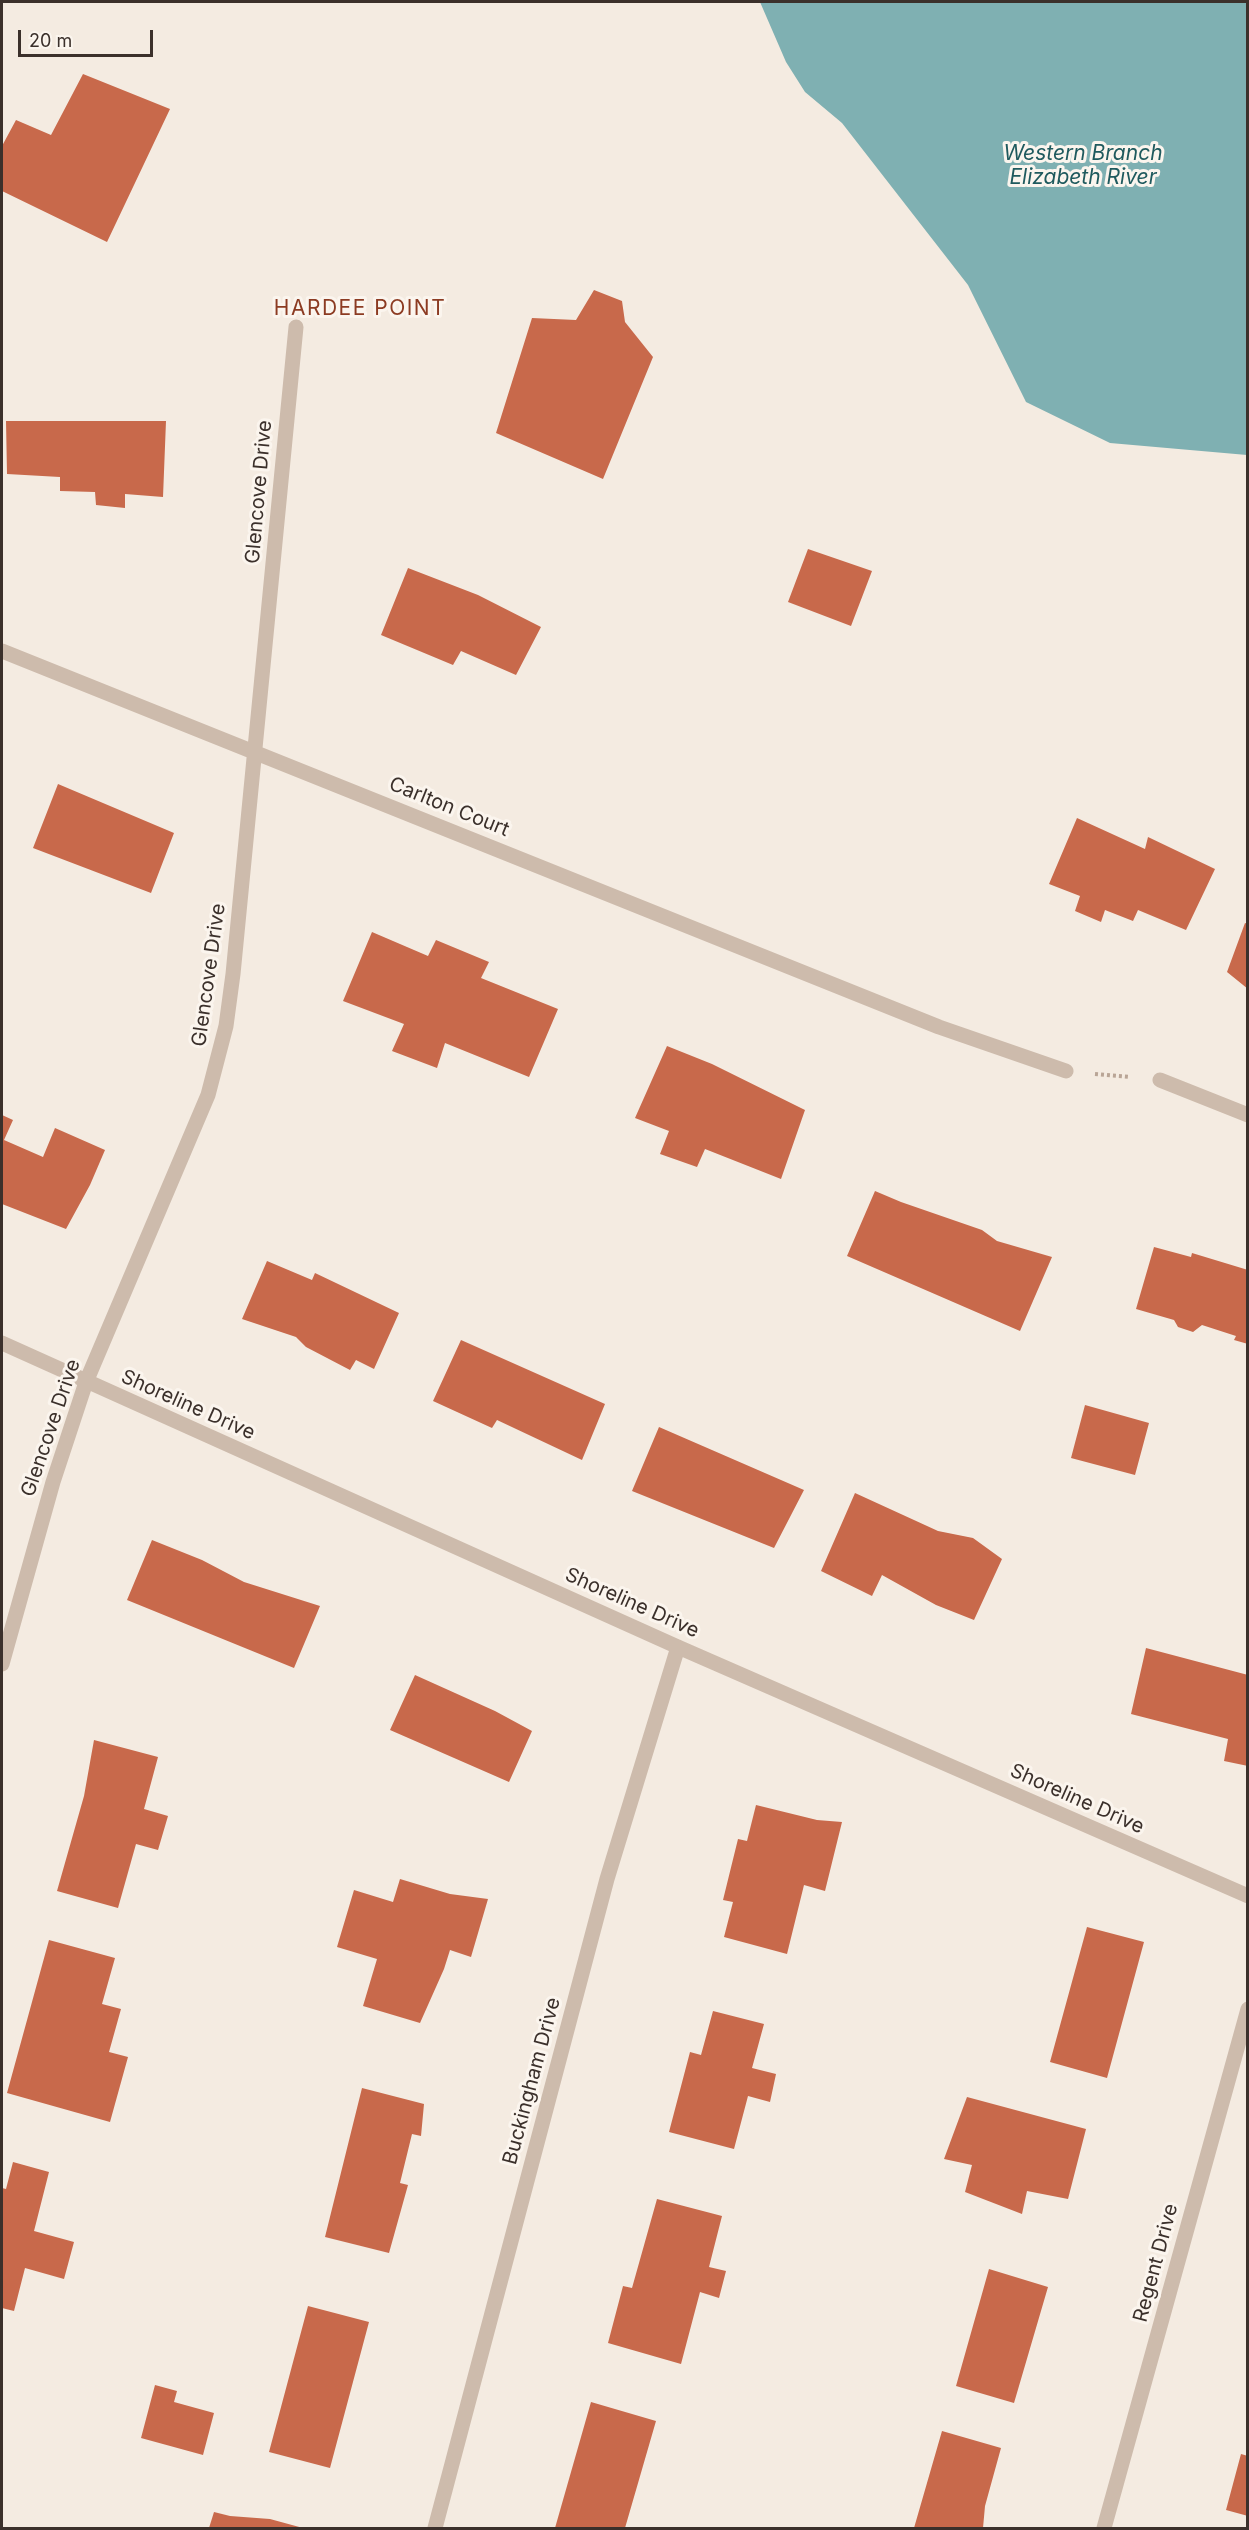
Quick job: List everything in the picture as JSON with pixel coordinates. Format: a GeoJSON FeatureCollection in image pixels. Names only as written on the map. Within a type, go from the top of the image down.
{"type":"FeatureCollection","features":[{"type":"Feature","properties":{"kind":"street","name":"Glencove Drive"},"geometry":{"type":"LineString","coordinates":[[2,1664],[53,1482],[86,1382],[208,1095],[226,1026],[296,327]]}},
{"type":"Feature","properties":{"kind":"street","name":"Carlton Court"},"geometry":{"type":"LineString","coordinates":[[2,651],[939,1027],[1066,1071]]}},
{"type":"Feature","properties":{"kind":"street"},"geometry":{"type":"LineString","coordinates":[[1160,1080],[1248,1115]]}},
{"type":"Feature","properties":{"kind":"street","name":"Shoreline Drive"},"geometry":{"type":"LineString","coordinates":[[2,1343],[678,1647],[1248,1896]]}},
{"type":"Feature","properties":{"kind":"street","name":"Buckingham Drive"},"geometry":{"type":"LineString","coordinates":[[435,2529],[607,1879],[678,1647]]}},
{"type":"Feature","properties":{"kind":"street","name":"Regent Drive"},"geometry":{"type":"LineString","coordinates":[[1104,2529],[1248,2009]]}},
{"type":"Feature","properties":{"kind":"path"},"geometry":{"type":"LineString","coordinates":[[1066,1071],[1160,1080]]}},
{"type":"Feature","properties":{"kind":"water","name":"Western Branch Elizabeth River"},"geometry":{"type":"Polygon","coordinates":[[[760,2],[1247,2],[1247,455],[1110,443],[1026,402],[968,285],[842,123],[805,92],[786,62],[760,2]]]}},
{"type":"Feature","properties":{"kind":"building"},"geometry":{"type":"Polygon","coordinates":[[[83,74],[170,109],[107,242],[2,191],[2,146],[16,120],[51,135],[83,74]]]}},
{"type":"Feature","properties":{"kind":"building"},"geometry":{"type":"Polygon","coordinates":[[[594,290],[622,301],[625,322],[653,357],[603,479],[496,433],[532,318],[576,320],[594,290]]]}},
{"type":"Feature","properties":{"kind":"building"},"geometry":{"type":"Polygon","coordinates":[[[6,421],[166,421],[163,497],[125,494],[125,508],[96,505],[95,492],[60,491],[60,477],[7,474],[6,421]]]}},
{"type":"Feature","properties":{"kind":"building"},"geometry":{"type":"Polygon","coordinates":[[[808,549],[872,571],[851,626],[788,602],[808,549]]]}},
{"type":"Feature","properties":{"kind":"building"},"geometry":{"type":"Polygon","coordinates":[[[408,568],[478,595],[541,627],[516,675],[461,651],[453,665],[381,635],[408,568]]]}},
{"type":"Feature","properties":{"kind":"building"},"geometry":{"type":"Polygon","coordinates":[[[58,784],[174,833],[151,893],[33,848],[58,784]]]}},
{"type":"Feature","properties":{"kind":"building"},"geometry":{"type":"Polygon","coordinates":[[[1077,818],[1145,849],[1148,837],[1215,869],[1186,930],[1138,910],[1133,921],[1105,910],[1101,922],[1075,911],[1080,896],[1049,884],[1077,818]]]}},
{"type":"Feature","properties":{"kind":"building"},"geometry":{"type":"Polygon","coordinates":[[[1245,923],[1248,924],[1248,989],[1227,972],[1245,923]]]}},
{"type":"Feature","properties":{"kind":"building"},"geometry":{"type":"Polygon","coordinates":[[[372,932],[428,956],[436,940],[489,962],[481,978],[558,1009],[529,1077],[445,1043],[437,1068],[392,1051],[404,1024],[343,1001],[372,932]]]}},
{"type":"Feature","properties":{"kind":"building"},"geometry":{"type":"Polygon","coordinates":[[[667,1046],[712,1064],[805,1110],[781,1179],[705,1149],[697,1167],[660,1154],[669,1131],[635,1118],[667,1046]]]}},
{"type":"Feature","properties":{"kind":"building"},"geometry":{"type":"Polygon","coordinates":[[[2,1115],[13,1120],[4,1140],[43,1157],[55,1128],[105,1150],[90,1185],[66,1229],[2,1204],[2,1115]]]}},
{"type":"Feature","properties":{"kind":"building"},"geometry":{"type":"Polygon","coordinates":[[[875,1191],[982,1230],[997,1241],[1052,1257],[1020,1331],[847,1256],[875,1191]]]}},
{"type":"Feature","properties":{"kind":"building"},"geometry":{"type":"Polygon","coordinates":[[[1154,1247],[1191,1257],[1192,1253],[1248,1270],[1248,1344],[1234,1340],[1236,1336],[1202,1325],[1193,1332],[1178,1327],[1174,1320],[1136,1309],[1154,1247]]]}},
{"type":"Feature","properties":{"kind":"building"},"geometry":{"type":"Polygon","coordinates":[[[267,1261],[312,1280],[315,1273],[399,1313],[374,1369],[356,1360],[350,1370],[306,1347],[296,1337],[242,1319],[267,1261]]]}},
{"type":"Feature","properties":{"kind":"building"},"geometry":{"type":"Polygon","coordinates":[[[461,1340],[605,1404],[582,1460],[497,1420],[492,1428],[433,1401],[461,1340]]]}},
{"type":"Feature","properties":{"kind":"building"},"geometry":{"type":"Polygon","coordinates":[[[1085,1405],[1149,1423],[1135,1475],[1071,1458],[1085,1405]]]}},
{"type":"Feature","properties":{"kind":"building"},"geometry":{"type":"Polygon","coordinates":[[[659,1427],[804,1490],[774,1548],[632,1491],[659,1427]]]}},
{"type":"Feature","properties":{"kind":"building"},"geometry":{"type":"Polygon","coordinates":[[[855,1493],[938,1531],[973,1538],[1002,1559],[974,1620],[936,1605],[882,1575],[872,1596],[821,1571],[855,1493]]]}},
{"type":"Feature","properties":{"kind":"building"},"geometry":{"type":"Polygon","coordinates":[[[152,1540],[202,1560],[244,1582],[320,1606],[294,1668],[127,1600],[152,1540]]]}},
{"type":"Feature","properties":{"kind":"building"},"geometry":{"type":"Polygon","coordinates":[[[1146,1648],[1248,1675],[1248,1766],[1224,1761],[1228,1739],[1131,1714],[1146,1648]]]}},
{"type":"Feature","properties":{"kind":"building"},"geometry":{"type":"Polygon","coordinates":[[[415,1675],[495,1711],[532,1731],[509,1782],[390,1730],[415,1675]]]}},
{"type":"Feature","properties":{"kind":"building"},"geometry":{"type":"Polygon","coordinates":[[[94,1740],[158,1757],[144,1809],[168,1816],[158,1850],[136,1844],[118,1908],[57,1891],[84,1796],[94,1740]]]}},
{"type":"Feature","properties":{"kind":"building"},"geometry":{"type":"Polygon","coordinates":[[[756,1805],[817,1820],[842,1822],[825,1891],[804,1885],[787,1954],[724,1937],[733,1902],[723,1900],[738,1839],[747,1841],[756,1805]]]}},
{"type":"Feature","properties":{"kind":"building"},"geometry":{"type":"Polygon","coordinates":[[[400,1879],[450,1894],[488,1899],[471,1957],[450,1950],[420,2023],[363,2006],[377,1959],[337,1947],[354,1890],[393,1902],[400,1879]]]}},
{"type":"Feature","properties":{"kind":"building"},"geometry":{"type":"Polygon","coordinates":[[[1087,1927],[1144,1942],[1107,2078],[1050,2062],[1087,1927]]]}},
{"type":"Feature","properties":{"kind":"building"},"geometry":{"type":"Polygon","coordinates":[[[49,1940],[115,1958],[102,2004],[121,2009],[109,2052],[128,2057],[110,2122],[7,2093],[49,1940]]]}},
{"type":"Feature","properties":{"kind":"building"},"geometry":{"type":"Polygon","coordinates":[[[713,2011],[764,2024],[752,2068],[776,2074],[770,2102],[748,2096],[734,2149],[669,2132],[690,2052],[701,2055],[713,2011]]]}},
{"type":"Feature","properties":{"kind":"building"},"geometry":{"type":"Polygon","coordinates":[[[362,2088],[424,2104],[421,2136],[412,2134],[400,2183],[408,2185],[389,2253],[325,2237],[362,2088]]]}},
{"type":"Feature","properties":{"kind":"building"},"geometry":{"type":"Polygon","coordinates":[[[967,2097],[1086,2129],[1068,2199],[1027,2191],[1022,2214],[965,2192],[972,2165],[944,2159],[967,2097]]]}},
{"type":"Feature","properties":{"kind":"building"},"geometry":{"type":"Polygon","coordinates":[[[13,2162],[49,2172],[34,2231],[74,2242],[64,2279],[25,2268],[14,2311],[2,2308],[2,2188],[6,2189],[13,2162]]]}},
{"type":"Feature","properties":{"kind":"building"},"geometry":{"type":"Polygon","coordinates":[[[657,2199],[722,2216],[709,2267],[726,2271],[719,2298],[700,2292],[681,2364],[608,2343],[623,2286],[632,2288],[657,2199]]]}},
{"type":"Feature","properties":{"kind":"building"},"geometry":{"type":"Polygon","coordinates":[[[989,2269],[1048,2287],[1014,2403],[956,2386],[989,2269]]]}},
{"type":"Feature","properties":{"kind":"building"},"geometry":{"type":"Polygon","coordinates":[[[308,2306],[369,2322],[330,2468],[269,2452],[308,2306]]]}},
{"type":"Feature","properties":{"kind":"building"},"geometry":{"type":"Polygon","coordinates":[[[155,2385],[177,2391],[174,2402],[214,2413],[203,2455],[141,2438],[155,2385]]]}},
{"type":"Feature","properties":{"kind":"building"},"geometry":{"type":"Polygon","coordinates":[[[591,2402],[656,2421],[625,2528],[555,2528],[591,2402]]]}},
{"type":"Feature","properties":{"kind":"building"},"geometry":{"type":"Polygon","coordinates":[[[942,2431],[1001,2448],[985,2506],[983,2528],[914,2528],[942,2431]]]}},
{"type":"Feature","properties":{"kind":"building"},"geometry":{"type":"Polygon","coordinates":[[[1241,2454],[1248,2456],[1248,2516],[1226,2510],[1241,2454]]]}},
{"type":"Feature","properties":{"kind":"building"},"geometry":{"type":"Polygon","coordinates":[[[214,2512],[230,2516],[270,2519],[303,2528],[209,2528],[214,2512]]]}},
{"type":"Feature","properties":{"kind":"district","name":"HARDEE POINT"},"geometry":{"type":"Point","coordinates":[360,309]}}]}
